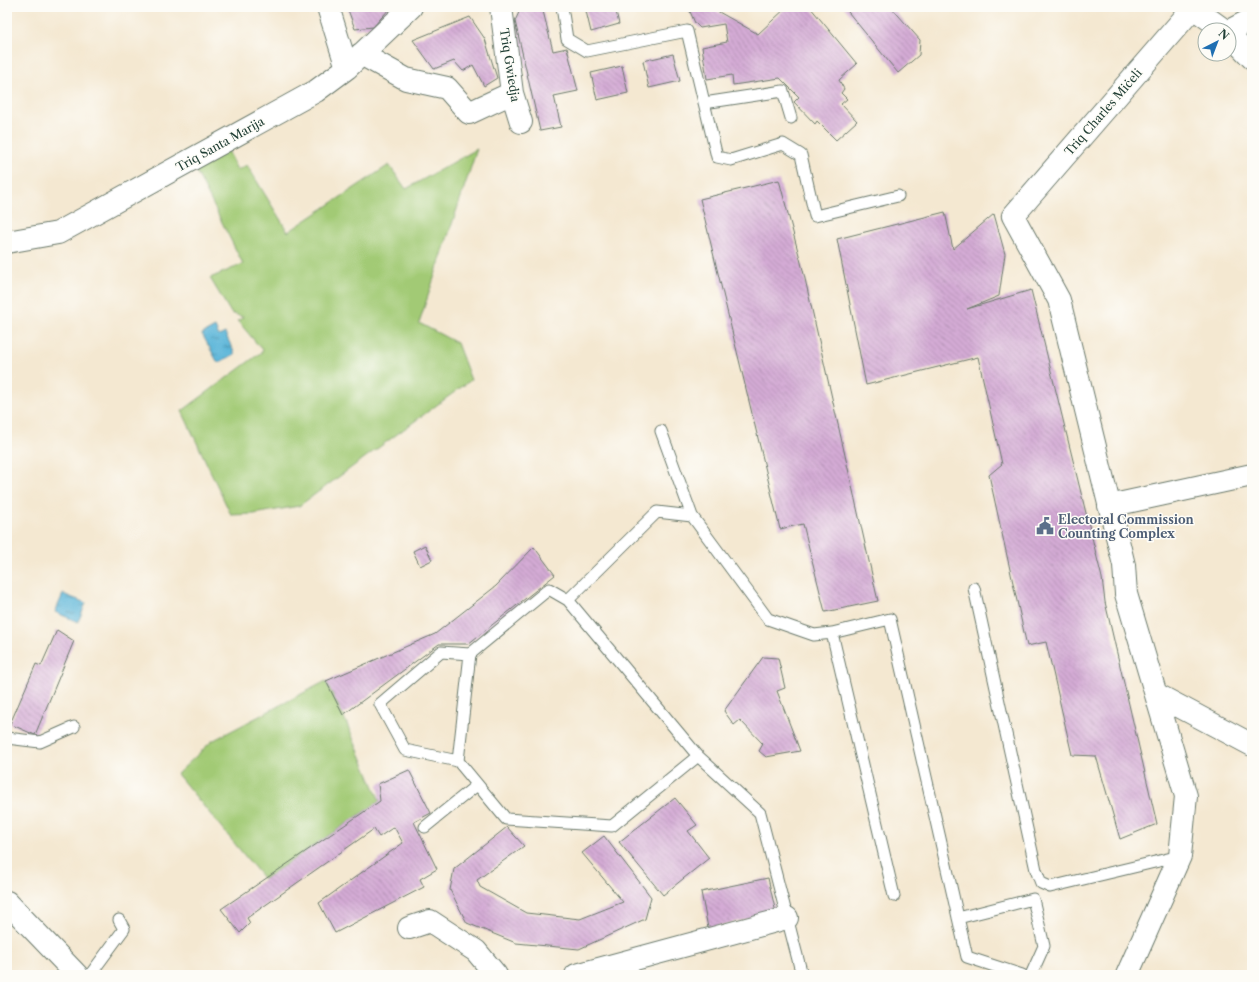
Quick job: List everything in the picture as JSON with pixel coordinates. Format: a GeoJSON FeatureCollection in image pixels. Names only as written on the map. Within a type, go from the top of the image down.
{"type":"FeatureCollection","features":[{"type":"Feature","properties":{"kind":"street"},"geometry":{"type":"LineString","coordinates":[[328,7],[354,61],[406,79],[447,88],[469,113],[512,93]]}},
{"type":"Feature","properties":{"kind":"street","name":"Triq Santa Marija"},"geometry":{"type":"LineString","coordinates":[[7,242],[58,233],[316,91],[354,61],[411,7]]}},
{"type":"Feature","properties":{"kind":"street","name":"Triq Gwiedja"},"geometry":{"type":"LineString","coordinates":[[501,7],[512,93],[521,122]]}},
{"type":"Feature","properties":{"kind":"street"},"geometry":{"type":"LineString","coordinates":[[1192,7],[1213,22]]}},
{"type":"Feature","properties":{"kind":"street","name":"Triq Charles Miċeli"},"geometry":{"type":"LineString","coordinates":[[1109,506],[1059,300],[1013,216],[1192,7]]}},
{"type":"Feature","properties":{"kind":"street"},"geometry":{"type":"LineString","coordinates":[[1237,28],[1252,19]]}},
{"type":"Feature","properties":{"kind":"street"},"geometry":{"type":"LineString","coordinates":[[1237,42],[1252,58]]}},
{"type":"Feature","properties":{"kind":"street"},"geometry":{"type":"LineString","coordinates":[[1127,975],[1180,856],[1186,796],[1126,594],[1124,565],[1109,506],[1252,475]]}},
{"type":"Feature","properties":{"kind":"street"},"geometry":{"type":"LineString","coordinates":[[1156,694],[1252,744]]}},
{"type":"Feature","properties":{"kind":"street"},"geometry":{"type":"LineString","coordinates":[[7,902],[77,975]]}},
{"type":"Feature","properties":{"kind":"street"},"geometry":{"type":"LineString","coordinates":[[576,975],[621,969],[787,918]]}},
{"type":"Feature","properties":{"kind":"street"},"geometry":{"type":"LineString","coordinates":[[409,928],[430,921],[476,951],[496,975]]}},
{"type":"Feature","properties":{"kind":"lane"},"geometry":{"type":"LineString","coordinates":[[562,7],[567,39],[587,51],[687,31],[717,157],[731,160],[784,144],[801,155],[815,216],[898,196]]}},
{"type":"Feature","properties":{"kind":"lane"},"geometry":{"type":"LineString","coordinates":[[704,103],[783,91],[791,118]]}},
{"type":"Feature","properties":{"kind":"lane"},"geometry":{"type":"LineString","coordinates":[[661,431],[692,516],[768,619],[814,635],[832,633],[890,619],[967,957],[1022,975]]}},
{"type":"Feature","properties":{"kind":"lane"},"geometry":{"type":"LineString","coordinates":[[568,600],[657,512],[692,516]]}},
{"type":"Feature","properties":{"kind":"lane"},"geometry":{"type":"LineString","coordinates":[[974,588],[1036,870],[1041,882],[1050,887],[1180,856]]}},
{"type":"Feature","properties":{"kind":"lane"},"geometry":{"type":"LineString","coordinates":[[698,756],[612,826],[506,819],[458,761],[405,750],[380,704],[441,652],[470,654],[549,589],[568,600],[698,756],[760,812],[802,975]]}},
{"type":"Feature","properties":{"kind":"lane"},"geometry":{"type":"LineString","coordinates":[[832,633],[894,896]]}},
{"type":"Feature","properties":{"kind":"lane"},"geometry":{"type":"LineString","coordinates":[[458,761],[470,654]]}},
{"type":"Feature","properties":{"kind":"lane"},"geometry":{"type":"LineString","coordinates":[[7,738],[40,742],[74,727]]}},
{"type":"Feature","properties":{"kind":"lane"},"geometry":{"type":"LineString","coordinates":[[425,827],[477,785]]}},
{"type":"Feature","properties":{"kind":"lane"},"geometry":{"type":"LineString","coordinates":[[958,918],[1033,899],[1044,946],[1031,975]]}},
{"type":"Feature","properties":{"kind":"lane"},"geometry":{"type":"LineString","coordinates":[[90,975],[124,929],[119,920]]}},
{"type":"Feature","properties":{"kind":"green space"},"geometry":{"type":"Polygon","coordinates":[[[227,148],[237,170],[247,165],[288,232],[389,165],[406,189],[477,149],[419,323],[457,343],[471,380],[299,506],[254,514],[231,515],[182,411],[263,351],[238,321],[243,317],[231,313],[210,278],[243,264],[193,165],[227,148]]]}},
{"type":"Feature","properties":{"kind":"green space"},"geometry":{"type":"Polygon","coordinates":[[[326,681],[343,715],[380,801],[264,879],[177,774],[212,741],[326,681]]]}},
{"type":"Feature","properties":{"kind":"water"},"geometry":{"type":"Polygon","coordinates":[[[215,327],[219,336],[225,333],[235,354],[218,363],[202,334],[215,327]]]}},
{"type":"Feature","properties":{"kind":"water"},"geometry":{"type":"Polygon","coordinates":[[[63,594],[86,603],[78,622],[55,612],[63,594]]]}},
{"type":"Feature","properties":{"kind":"building"},"geometry":{"type":"Polygon","coordinates":[[[347,7],[391,7],[373,27],[355,29],[347,7]]]}},
{"type":"Feature","properties":{"kind":"building"},"geometry":{"type":"Polygon","coordinates":[[[542,7],[553,51],[567,48],[578,91],[554,96],[561,127],[540,131],[515,21],[520,10],[542,7]]]}},
{"type":"Feature","properties":{"kind":"building"},"geometry":{"type":"Polygon","coordinates":[[[585,7],[615,7],[619,24],[591,32],[585,7]]]}},
{"type":"Feature","properties":{"kind":"building"},"geometry":{"type":"Polygon","coordinates":[[[688,7],[710,7],[758,34],[787,7],[810,7],[857,64],[839,80],[844,89],[841,93],[847,99],[841,104],[857,121],[836,140],[817,121],[815,124],[794,102],[799,97],[780,78],[733,85],[732,75],[707,79],[702,47],[727,42],[724,24],[700,28],[695,23],[688,7]]]}},
{"type":"Feature","properties":{"kind":"building"},"geometry":{"type":"Polygon","coordinates":[[[844,7],[891,7],[920,40],[919,55],[898,73],[844,7]]]}},
{"type":"Feature","properties":{"kind":"building"},"geometry":{"type":"Polygon","coordinates":[[[470,17],[485,39],[497,78],[484,86],[473,65],[463,71],[454,61],[434,69],[413,40],[470,17]]]}},
{"type":"Feature","properties":{"kind":"building"},"geometry":{"type":"Polygon","coordinates":[[[673,54],[680,81],[649,88],[643,61],[673,54]]]}},
{"type":"Feature","properties":{"kind":"building"},"geometry":{"type":"Polygon","coordinates":[[[622,66],[628,93],[597,100],[591,73],[622,66]]]}},
{"type":"Feature","properties":{"kind":"building"},"geometry":{"type":"Polygon","coordinates":[[[779,180],[803,270],[878,601],[825,612],[803,524],[780,529],[700,199],[779,180]]]}},
{"type":"Feature","properties":{"kind":"building","name":"Electoral Commission Counting Complex"},"geometry":{"type":"Polygon","coordinates":[[[945,212],[953,249],[994,214],[1005,254],[999,296],[967,309],[1031,290],[1102,578],[1105,602],[1157,824],[1120,839],[1096,756],[1072,755],[1046,642],[1027,646],[989,475],[1002,464],[978,357],[866,385],[837,239],[945,212]]]}},
{"type":"Feature","properties":{"kind":"building"},"geometry":{"type":"Polygon","coordinates":[[[425,545],[432,560],[420,566],[413,551],[425,545]]]}},
{"type":"Feature","properties":{"kind":"building"},"geometry":{"type":"Polygon","coordinates":[[[534,547],[555,575],[468,644],[439,644],[343,715],[326,681],[435,634],[496,586],[534,547]]]}},
{"type":"Feature","properties":{"kind":"building"},"geometry":{"type":"Polygon","coordinates":[[[57,630],[74,641],[35,735],[10,724],[36,664],[41,666],[57,630]]]}},
{"type":"Feature","properties":{"kind":"building"},"geometry":{"type":"Polygon","coordinates":[[[763,657],[778,658],[785,688],[777,691],[800,751],[766,757],[759,751],[763,744],[740,720],[734,725],[724,711],[763,657]]]}},
{"type":"Feature","properties":{"kind":"building"},"geometry":{"type":"Polygon","coordinates":[[[409,770],[431,813],[414,822],[437,869],[420,879],[424,887],[335,933],[319,903],[403,843],[394,827],[379,837],[374,829],[247,918],[250,923],[240,933],[221,909],[380,801],[378,784],[409,770]]]}},
{"type":"Feature","properties":{"kind":"building"},"geometry":{"type":"Polygon","coordinates":[[[675,798],[697,825],[688,831],[709,858],[663,895],[619,842],[675,798]]]}},
{"type":"Feature","properties":{"kind":"building"},"geometry":{"type":"Polygon","coordinates":[[[507,827],[524,846],[477,880],[480,887],[526,913],[580,919],[623,902],[582,853],[604,836],[651,897],[645,919],[579,949],[516,943],[467,923],[450,890],[454,869],[507,827]]]}},
{"type":"Feature","properties":{"kind":"building"},"geometry":{"type":"Polygon","coordinates":[[[768,878],[776,913],[708,928],[701,892],[768,878]]]}},
{"type":"Feature","properties":{"kind":"place","name":"Electoral Commission Counting Complex"},"geometry":{"type":"Point","coordinates":[1045,526]}}]}
